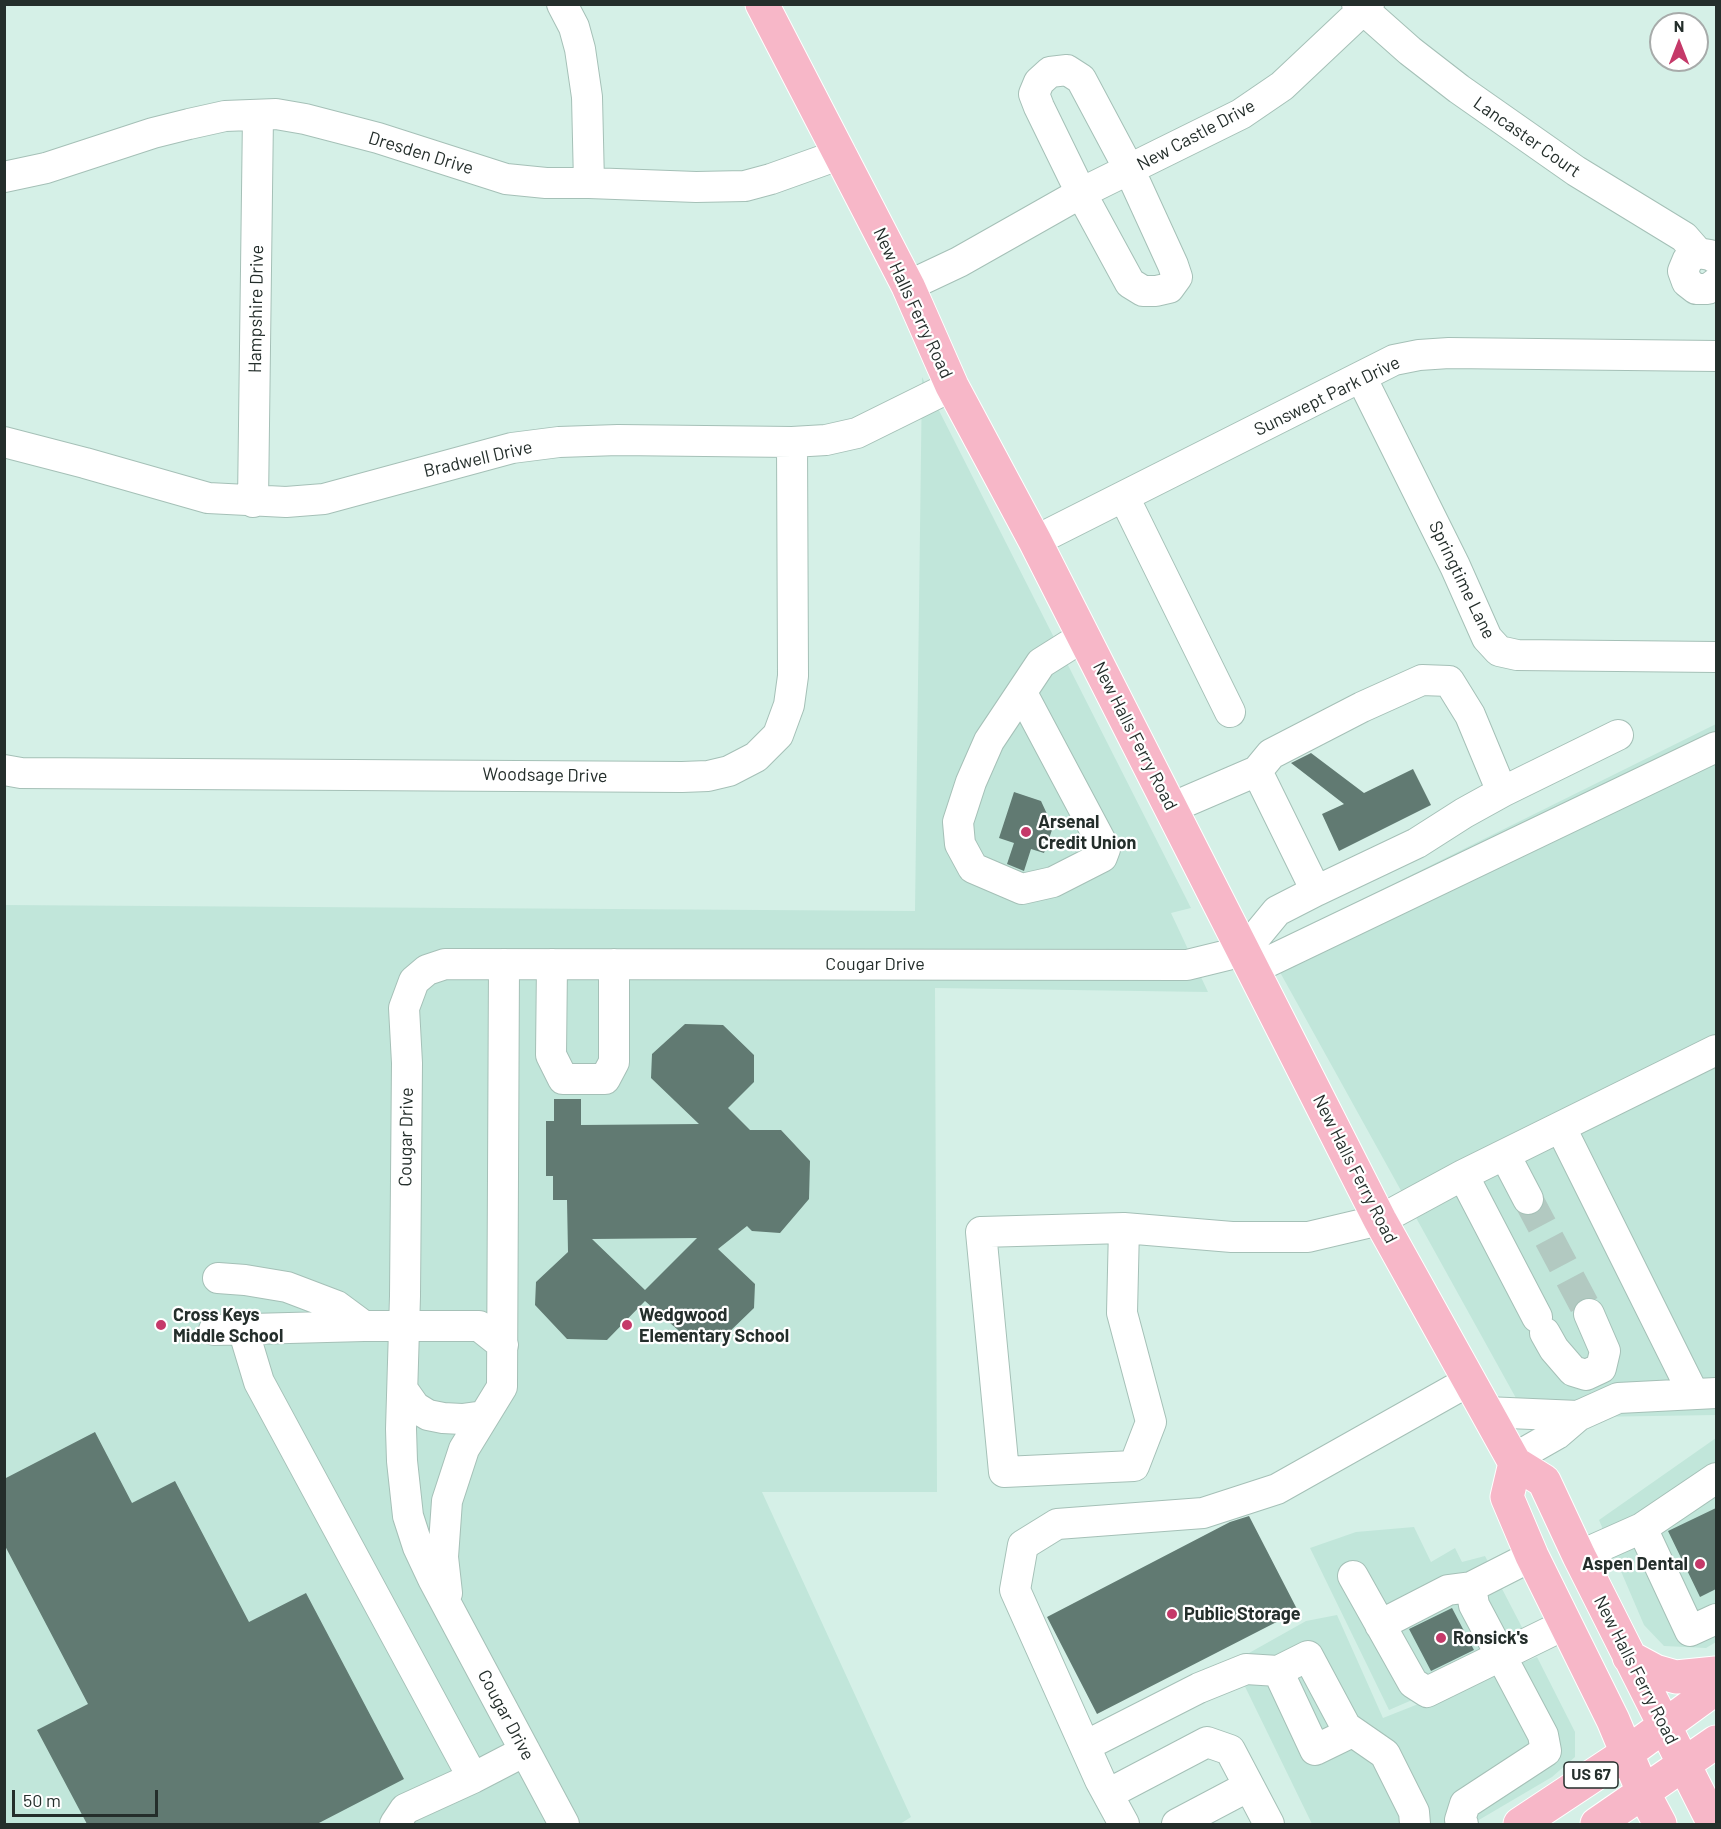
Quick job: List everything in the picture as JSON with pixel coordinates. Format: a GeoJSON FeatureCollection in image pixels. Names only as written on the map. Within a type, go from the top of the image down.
{"type":"FeatureCollection","features":[{"type":"Feature","properties":{"kind":"main road","name":"New Halls Ferry Road"},"geometry":{"type":"LineString","coordinates":[[762,4],[908,286],[952,386],[1084,636],[1380,1220],[1514,1461],[1544,1481],[1629,1657],[1714,1824]]}},
{"type":"Feature","properties":{"kind":"main road"},"geometry":{"type":"LineString","coordinates":[[1514,1461],[1507,1497],[1532,1556],[1613,1720],[1643,1792],[1660,1824]]}},
{"type":"Feature","properties":{"kind":"main road"},"geometry":{"type":"LineString","coordinates":[[1629,1657],[1655,1671],[1676,1677],[1716,1673]]}},
{"type":"Feature","properties":{"kind":"main road","name":"US 67"},"geometry":{"type":"LineString","coordinates":[[1520,1824],[1627,1753],[1716,1688]]}},
{"type":"Feature","properties":{"kind":"main road","name":"US 67"},"geometry":{"type":"LineString","coordinates":[[1597,1824],[1716,1742]]}},
{"type":"Feature","properties":{"kind":"street"},"geometry":{"type":"LineString","coordinates":[[562,4],[574,27],[580,49],[587,97],[589,183]]}},
{"type":"Feature","properties":{"kind":"street","name":"New Castle Drive"},"geometry":{"type":"LineString","coordinates":[[908,286],[959,262],[1081,193],[1130,171],[1241,114],[1282,86],[1363,7]]}},
{"type":"Feature","properties":{"kind":"street","name":"Lancaster Court"},"geometry":{"type":"LineString","coordinates":[[1363,7],[1410,51],[1459,89],[1576,171],[1684,237],[1707,257]]}},
{"type":"Feature","properties":{"kind":"street","name":"New Castle Drive"},"geometry":{"type":"LineString","coordinates":[[1067,70],[1081,79],[1130,171],[1173,265],[1177,277],[1169,288],[1143,291],[1130,284],[1081,193],[1034,94],[1039,82],[1050,72],[1067,70]]}},
{"type":"Feature","properties":{"kind":"street","name":"Dresden Drive"},"geometry":{"type":"LineString","coordinates":[[4,177],[46,168],[189,123],[225,116],[276,114],[378,138],[506,179],[546,183],[685,187],[745,186],[841,154]]}},
{"type":"Feature","properties":{"kind":"street","name":"Hampshire Drive"},"geometry":{"type":"LineString","coordinates":[[254,502],[258,115]]}},
{"type":"Feature","properties":{"kind":"street","name":"Lancaster Court"},"geometry":{"type":"LineString","coordinates":[[1707,257],[1692,256],[1684,265],[1684,277],[1691,287],[1702,290],[1716,283]]}},
{"type":"Feature","properties":{"kind":"street","name":"Sunswept Park Drive"},"geometry":{"type":"LineString","coordinates":[[1035,541],[1394,360],[1439,354],[1716,356]]}},
{"type":"Feature","properties":{"kind":"street","name":"Springtime Lane"},"geometry":{"type":"LineString","coordinates":[[1361,377],[1455,566],[1487,638],[1499,651],[1517,655],[1716,657]]}},
{"type":"Feature","properties":{"kind":"street","name":"Bradwell Drive"},"geometry":{"type":"LineString","coordinates":[[4,442],[208,498],[286,502],[324,499],[512,448],[559,442],[826,440],[857,433],[952,386]]}},
{"type":"Feature","properties":{"kind":"street","name":"Woodsage Drive"},"geometry":{"type":"LineString","coordinates":[[4,770],[33,773],[682,777],[708,776],[729,771],[756,757],[778,735],[789,705],[794,676],[792,442]]}},
{"type":"Feature","properties":{"kind":"street"},"geometry":{"type":"LineString","coordinates":[[1124,497],[1230,712]]}},
{"type":"Feature","properties":{"kind":"street"},"geometry":{"type":"LineString","coordinates":[[1022,693],[1105,849],[1102,857],[1053,882],[1022,889],[973,868],[960,844],[958,822],[971,782],[989,741],[1041,663],[1084,636]]}},
{"type":"Feature","properties":{"kind":"street"},"geometry":{"type":"LineString","coordinates":[[1172,808],[1257,771],[1271,754],[1362,707],[1422,680],[1449,681],[1470,715],[1502,792]]}},
{"type":"Feature","properties":{"kind":"street"},"geometry":{"type":"LineString","coordinates":[[1249,960],[1277,911],[1418,843],[1502,792],[1617,735]]}},
{"type":"Feature","properties":{"kind":"street","name":"Cougar Drive"},"geometry":{"type":"LineString","coordinates":[[564,1824],[418,1547],[408,1516],[402,1461],[406,1063],[404,1008],[414,981],[427,970],[445,964],[1187,964],[1249,960],[1716,747]]}},
{"type":"Feature","properties":{"kind":"street"},"geometry":{"type":"LineString","coordinates":[[1257,771],[1316,891]]}},
{"type":"Feature","properties":{"kind":"street","name":"Cougar Drive"},"geometry":{"type":"LineString","coordinates":[[448,1605],[443,1557],[447,1501],[464,1449],[502,1387],[501,1212],[504,964]]}},
{"type":"Feature","properties":{"kind":"street"},"geometry":{"type":"LineString","coordinates":[[552,964],[551,1055],[563,1079],[605,1079],[614,1062],[615,964]]}},
{"type":"Feature","properties":{"kind":"street"},"geometry":{"type":"LineString","coordinates":[[1116,1229],[1122,1313],[1151,1422],[1134,1466],[1004,1472],[981,1232],[1116,1229],[1232,1237],[1308,1237],[1380,1220],[1463,1175],[1716,1050]]}},
{"type":"Feature","properties":{"kind":"street"},"geometry":{"type":"LineString","coordinates":[[1514,1461],[1557,1434],[1578,1416],[1618,1398],[1705,1393],[1561,1128]]}},
{"type":"Feature","properties":{"kind":"street"},"geometry":{"type":"LineString","coordinates":[[1504,1155],[1528,1199]]}},
{"type":"Feature","properties":{"kind":"street"},"geometry":{"type":"LineString","coordinates":[[1463,1175],[1554,1349],[1573,1371],[1586,1375],[1600,1368],[1605,1351],[1588,1314]]}},
{"type":"Feature","properties":{"kind":"street"},"geometry":{"type":"LineString","coordinates":[[218,1278],[287,1287],[337,1306],[364,1326]]}},
{"type":"Feature","properties":{"kind":"street"},"geometry":{"type":"LineString","coordinates":[[473,1778],[229,1329],[404,1325],[479,1326],[503,1346]]}},
{"type":"Feature","properties":{"kind":"street"},"geometry":{"type":"LineString","coordinates":[[1124,1824],[1085,1746],[1015,1590],[1023,1545],[1058,1524],[1203,1513],[1277,1489],[1469,1381]]}},
{"type":"Feature","properties":{"kind":"street"},"geometry":{"type":"LineString","coordinates":[[403,1390],[415,1407],[428,1415],[462,1419],[484,1416]]}},
{"type":"Feature","properties":{"kind":"street"},"geometry":{"type":"LineString","coordinates":[[1486,1412],[1578,1416]]}},
{"type":"Feature","properties":{"kind":"street"},"geometry":{"type":"LineString","coordinates":[[1579,1556],[1642,1527],[1716,1478]]}},
{"type":"Feature","properties":{"kind":"street"},"geometry":{"type":"LineString","coordinates":[[1642,1527],[1690,1631],[1716,1619]]}},
{"type":"Feature","properties":{"kind":"street"},"geometry":{"type":"LineString","coordinates":[[1380,1625],[1448,1590],[1471,1587],[1532,1556]]}},
{"type":"Feature","properties":{"kind":"street"},"geometry":{"type":"LineString","coordinates":[[1353,1576],[1413,1683],[1427,1692],[1566,1624]]}},
{"type":"Feature","properties":{"kind":"street"},"geometry":{"type":"LineString","coordinates":[[1463,1824],[1460,1820],[1465,1804],[1546,1751],[1543,1734],[1474,1605],[1471,1587]]}},
{"type":"Feature","properties":{"kind":"street"},"geometry":{"type":"LineString","coordinates":[[1085,1746],[1199,1688],[1246,1669],[1278,1671],[1308,1656],[1346,1727],[1385,1754],[1414,1812],[1415,1824]]}},
{"type":"Feature","properties":{"kind":"street"},"geometry":{"type":"LineString","coordinates":[[1108,1794],[1207,1742],[1230,1750],[1269,1824]]}},
{"type":"Feature","properties":{"kind":"street"},"geometry":{"type":"LineString","coordinates":[[394,1824],[405,1809],[525,1751]]}},
{"type":"Feature","properties":{"kind":"street"},"geometry":{"type":"LineString","coordinates":[[1177,1824],[1249,1786]]}},
{"type":"Feature","properties":{"kind":"shaded area"},"geometry":{"type":"Polygon","coordinates":[[[922,377],[1191,908],[1171,913],[1208,992],[935,988],[937,1492],[762,1492],[911,1817],[900,1824],[5,1824],[5,905],[915,911],[922,377]]]}},
{"type":"Feature","properties":{"kind":"shaded area"},"geometry":{"type":"Polygon","coordinates":[[[1716,724],[1716,1415],[1527,1418],[1266,947],[1716,724]]]}},
{"type":"Feature","properties":{"kind":"shaded area"},"geometry":{"type":"Polygon","coordinates":[[[1716,1438],[1716,1642],[1706,1648],[1664,1646],[1644,1625],[1599,1520],[1716,1438]]]}},
{"type":"Feature","properties":{"kind":"shaded area"},"geometry":{"type":"Polygon","coordinates":[[[1414,1527],[1431,1562],[1455,1548],[1462,1562],[1485,1556],[1527,1637],[1479,1671],[1389,1710],[1310,1548],[1356,1532],[1414,1527]]]}},
{"type":"Feature","properties":{"kind":"shaded area"},"geometry":{"type":"Polygon","coordinates":[[[1337,1615],[1383,1718],[1537,1657],[1575,1732],[1575,1757],[1552,1777],[1472,1824],[1312,1824],[1233,1662],[1306,1621],[1337,1615]]]}},
{"type":"Feature","properties":{"kind":"building"},"geometry":{"type":"Polygon","coordinates":[[[1311,753],[1364,793],[1413,769],[1431,805],[1339,851],[1322,814],[1344,804],[1291,763],[1311,753]]]}},
{"type":"Feature","properties":{"kind":"building","name":"Arsenal Credit Union"},"geometry":{"type":"Polygon","coordinates":[[[1014,792],[1041,801],[1053,827],[1044,853],[1031,849],[1024,871],[1007,864],[1014,843],[999,838],[1014,792]]]}},
{"type":"Feature","properties":{"kind":"building","name":"Wedgwood Elementary School"},"geometry":{"type":"Polygon","coordinates":[[[685,1024],[723,1025],[754,1055],[754,1082],[728,1108],[750,1130],[781,1130],[810,1161],[809,1199],[780,1233],[752,1231],[747,1226],[718,1249],[755,1284],[754,1308],[724,1337],[686,1337],[645,1301],[607,1340],[567,1339],[535,1305],[536,1282],[568,1252],[567,1200],[553,1200],[553,1176],[546,1176],[546,1121],[554,1121],[554,1099],[581,1099],[581,1125],[699,1124],[651,1078],[652,1054],[685,1024]],[[697,1238],[592,1239],[645,1290],[697,1238]]]}},
{"type":"Feature","properties":{"kind":"building"},"geometry":{"type":"Polygon","coordinates":[[[95,1432],[132,1503],[175,1481],[249,1622],[306,1593],[404,1779],[317,1824],[87,1824],[37,1730],[88,1704],[4,1544],[4,1479],[95,1432]]]}},
{"type":"Feature","properties":{"kind":"building","name":"Aspen Dental"},"geometry":{"type":"Polygon","coordinates":[[[1716,1508],[1716,1589],[1700,1597],[1668,1531],[1716,1508]]]}},
{"type":"Feature","properties":{"kind":"building","name":"Public Storage"},"geometry":{"type":"Polygon","coordinates":[[[1249,1516],[1298,1611],[1097,1714],[1047,1617],[1230,1522],[1249,1516]]]}},
{"type":"Feature","properties":{"kind":"building","name":"Ronsick's"},"geometry":{"type":"Polygon","coordinates":[[[1452,1608],[1474,1650],[1431,1671],[1409,1629],[1452,1608]]]}},
{"type":"Feature","properties":{"kind":"tunnel"},"geometry":{"type":"LineString","coordinates":[[1528,1199],[1589,1314]]}},
{"type":"Feature","properties":{"kind":"place","name":"Arsenal Credit Union"},"geometry":{"type":"Point","coordinates":[1026,832]}},
{"type":"Feature","properties":{"kind":"place","name":"Cross Keys Middle School"},"geometry":{"type":"Point","coordinates":[161,1325]}},
{"type":"Feature","properties":{"kind":"place","name":"Wedgwood Elementary School"},"geometry":{"type":"Point","coordinates":[627,1325]}},
{"type":"Feature","properties":{"kind":"place","name":"Aspen Dental"},"geometry":{"type":"Point","coordinates":[1700,1564]}},
{"type":"Feature","properties":{"kind":"place","name":"Public Storage"},"geometry":{"type":"Point","coordinates":[1172,1614]}},
{"type":"Feature","properties":{"kind":"place","name":"Ronsick's"},"geometry":{"type":"Point","coordinates":[1441,1638]}}]}
